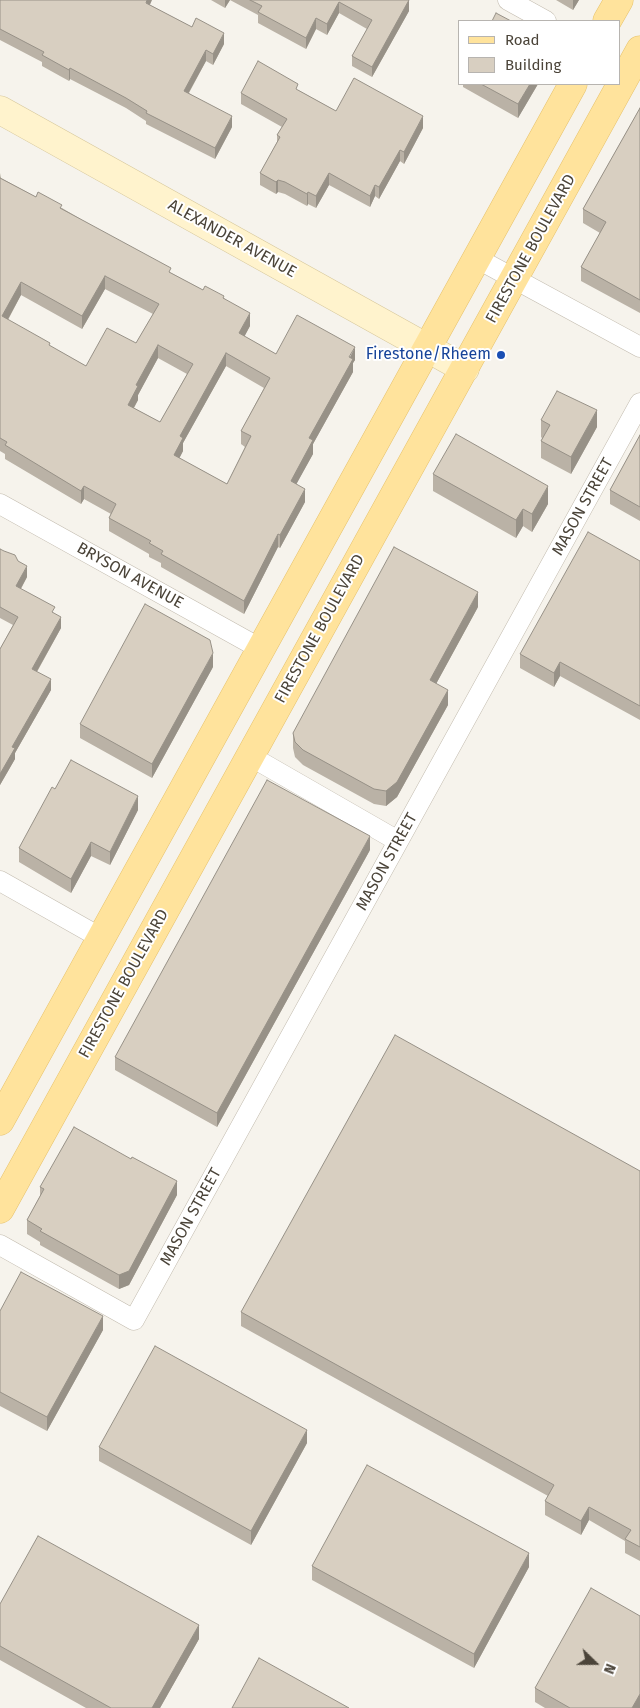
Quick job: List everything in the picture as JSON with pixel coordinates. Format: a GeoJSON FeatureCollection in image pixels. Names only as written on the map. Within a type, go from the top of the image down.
{"type":"FeatureCollection","features":[{"type":"Feature","properties":{"kind":"main road"},"geometry":{"type":"LineString","coordinates":[[608,20],[619,0]]}},
{"type":"Feature","properties":{"kind":"main road","name":"FIRESTONE BOULEVARD"},"geometry":{"type":"LineString","coordinates":[[0,1208],[640,50]]}},
{"type":"Feature","properties":{"kind":"main road"},"geometry":{"type":"LineString","coordinates":[[0,1121],[572,85]]}},
{"type":"Feature","properties":{"kind":"street"},"geometry":{"type":"LineString","coordinates":[[508,0],[544,20]]}},
{"type":"Feature","properties":{"kind":"street","name":"ALEXANDER AVENUE"},"geometry":{"type":"LineString","coordinates":[[0,110],[464,368]]}},
{"type":"Feature","properties":{"kind":"street"},"geometry":{"type":"LineString","coordinates":[[478,259],[640,347]]}},
{"type":"Feature","properties":{"kind":"street","name":"MASON STREET"},"geometry":{"type":"LineString","coordinates":[[0,1245],[134,1320],[640,403]]}},
{"type":"Feature","properties":{"kind":"street","name":"BRYSON AVENUE"},"geometry":{"type":"LineString","coordinates":[[0,504],[261,648]]}},
{"type":"Feature","properties":{"kind":"street"},"geometry":{"type":"LineString","coordinates":[[250,756],[398,841]]}},
{"type":"Feature","properties":{"kind":"street"},"geometry":{"type":"LineString","coordinates":[[0,881],[101,938]]}},
{"type":"Feature","properties":{"kind":"building"},"geometry":{"type":"Polygon","coordinates":[[[0,0],[147,0],[146,3],[192,27],[196,18],[224,33],[213,54],[206,50],[184,91],[232,116],[215,148],[146,113],[147,111],[126,98],[70,68],[69,70],[42,55],[44,52],[0,29],[0,0]]]}},
{"type":"Feature","properties":{"kind":"building"},"geometry":{"type":"Polygon","coordinates":[[[250,0],[409,0],[372,67],[352,56],[372,20],[339,2],[327,24],[316,18],[306,38],[258,12],[262,6],[250,0]]]}},
{"type":"Feature","properties":{"kind":"building"},"geometry":{"type":"Polygon","coordinates":[[[496,13],[509,20],[492,20],[496,13]]]}},
{"type":"Feature","properties":{"kind":"building"},"geometry":{"type":"Polygon","coordinates":[[[258,61],[298,84],[296,89],[336,111],[354,78],[423,116],[404,152],[400,150],[379,187],[375,185],[370,196],[329,173],[316,196],[308,192],[307,194],[285,182],[278,180],[276,182],[260,173],[280,137],[277,135],[287,119],[241,93],[258,61]]]}},
{"type":"Feature","properties":{"kind":"building"},"geometry":{"type":"Polygon","coordinates":[[[483,85],[529,85],[518,104],[483,85]]]}},
{"type":"Feature","properties":{"kind":"building"},"geometry":{"type":"Polygon","coordinates":[[[640,108],[640,300],[581,267],[606,222],[583,209],[640,108]]]}},
{"type":"Feature","properties":{"kind":"building"},"geometry":{"type":"Polygon","coordinates":[[[0,178],[36,197],[38,192],[62,205],[60,208],[171,268],[169,272],[203,290],[205,286],[224,296],[223,298],[250,313],[239,333],[276,354],[297,315],[355,347],[349,357],[353,359],[309,438],[313,440],[291,481],[305,489],[280,535],[278,534],[244,601],[161,554],[163,551],[149,543],[151,541],[109,518],[116,504],[84,486],[81,491],[5,445],[7,442],[0,438],[0,178]],[[105,276],[82,316],[21,282],[2,316],[86,366],[107,328],[136,343],[159,304],[105,276]],[[158,345],[136,385],[138,386],[128,405],[160,422],[193,364],[158,345]],[[226,353],[180,436],[183,438],[174,455],[227,484],[251,436],[241,431],[270,378],[226,353]]]}},
{"type":"Feature","properties":{"kind":"building"},"geometry":{"type":"Polygon","coordinates":[[[557,391],[597,410],[571,457],[541,441],[550,425],[541,420],[557,391]]]}},
{"type":"Feature","properties":{"kind":"building"},"geometry":{"type":"Polygon","coordinates":[[[456,434],[548,486],[532,514],[523,509],[516,520],[433,474],[456,434]]]}},
{"type":"Feature","properties":{"kind":"building"},"geometry":{"type":"Polygon","coordinates":[[[640,435],[640,507],[610,490],[640,435]]]}},
{"type":"Feature","properties":{"kind":"building"},"geometry":{"type":"Polygon","coordinates":[[[588,532],[640,561],[640,706],[560,662],[554,673],[520,654],[588,532]]]}},
{"type":"Feature","properties":{"kind":"building"},"geometry":{"type":"Polygon","coordinates":[[[394,547],[478,592],[430,680],[448,690],[397,782],[386,791],[374,789],[303,750],[295,742],[293,733],[394,547]]]}},
{"type":"Feature","properties":{"kind":"building"},"geometry":{"type":"Polygon","coordinates":[[[0,549],[15,555],[18,561],[27,566],[16,586],[55,607],[52,612],[61,617],[32,669],[51,679],[12,747],[15,748],[0,774],[0,649],[18,617],[0,607],[0,549]]]}},
{"type":"Feature","properties":{"kind":"building"},"geometry":{"type":"Polygon","coordinates":[[[145,604],[210,640],[213,653],[152,764],[80,724],[145,604]]]}},
{"type":"Feature","properties":{"kind":"building"},"geometry":{"type":"Polygon","coordinates":[[[71,760],[138,796],[110,852],[91,842],[71,879],[19,848],[52,787],[55,789],[71,760]]]}},
{"type":"Feature","properties":{"kind":"building"},"geometry":{"type":"Polygon","coordinates":[[[267,780],[370,836],[217,1113],[115,1057],[267,780]]]}},
{"type":"Feature","properties":{"kind":"building"},"geometry":{"type":"Polygon","coordinates":[[[395,1035],[640,1171],[640,1547],[625,1539],[631,1530],[589,1507],[581,1521],[545,1501],[554,1485],[241,1312],[395,1035]]]}},
{"type":"Feature","properties":{"kind":"building"},"geometry":{"type":"Polygon","coordinates":[[[74,1127],[131,1159],[132,1157],[177,1181],[129,1271],[119,1275],[40,1231],[42,1229],[27,1220],[44,1189],[40,1187],[74,1127]]]}},
{"type":"Feature","properties":{"kind":"building"},"geometry":{"type":"Polygon","coordinates":[[[21,1272],[103,1316],[47,1417],[0,1392],[0,1311],[21,1272]]]}},
{"type":"Feature","properties":{"kind":"building"},"geometry":{"type":"Polygon","coordinates":[[[155,1346],[307,1430],[251,1531],[99,1447],[155,1346]]]}},
{"type":"Feature","properties":{"kind":"building"},"geometry":{"type":"Polygon","coordinates":[[[367,1465],[529,1553],[474,1654],[312,1566],[367,1465]]]}},
{"type":"Feature","properties":{"kind":"building"},"geometry":{"type":"Polygon","coordinates":[[[38,1536],[199,1625],[152,1708],[111,1708],[0,1646],[0,1604],[38,1536]]]}},
{"type":"Feature","properties":{"kind":"building"},"geometry":{"type":"Polygon","coordinates":[[[591,1588],[640,1616],[640,1694],[632,1708],[570,1708],[535,1688],[591,1588]]]}},
{"type":"Feature","properties":{"kind":"building"},"geometry":{"type":"Polygon","coordinates":[[[259,1658],[349,1708],[232,1708],[259,1658]]]}},
{"type":"Feature","properties":{"kind":"place","name":"Firestone/Rheem"},"geometry":{"type":"Point","coordinates":[501,355]}}]}
